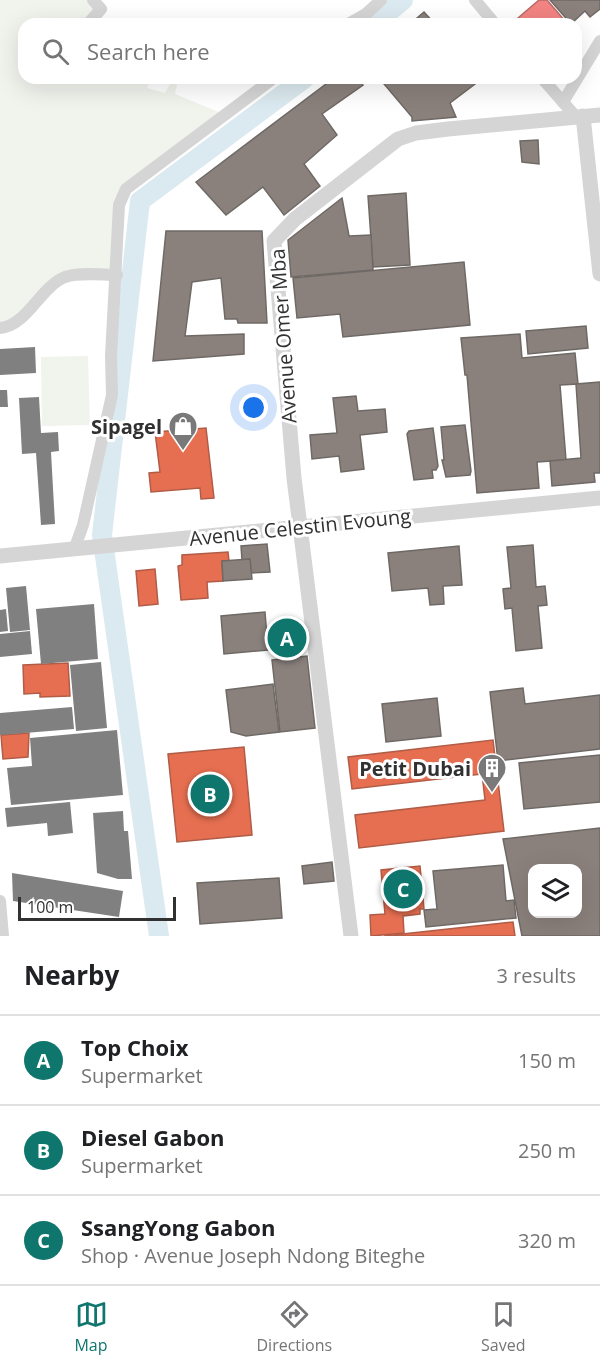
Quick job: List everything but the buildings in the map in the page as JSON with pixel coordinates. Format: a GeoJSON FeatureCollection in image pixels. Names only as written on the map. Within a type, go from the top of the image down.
{"type":"FeatureCollection","features":[{"type":"Feature","properties":{"kind":"street"},"geometry":{"type":"LineString","coordinates":[[93,0],[101,9],[93,18]]}},
{"type":"Feature","properties":{"kind":"street"},"geometry":{"type":"LineString","coordinates":[[359,18],[381,0]]}},
{"type":"Feature","properties":{"kind":"street"},"geometry":{"type":"LineString","coordinates":[[474,0],[490,18]]}},
{"type":"Feature","properties":{"kind":"street"},"geometry":{"type":"LineString","coordinates":[[582,71],[600,41]]}},
{"type":"Feature","properties":{"kind":"street"},"geometry":{"type":"LineString","coordinates":[[81,549],[83,525],[112,395],[111,356],[119,205],[126,189],[266,84]]}},
{"type":"Feature","properties":{"kind":"street"},"geometry":{"type":"LineString","coordinates":[[547,84],[563,102],[580,116],[600,274]]}},
{"type":"Feature","properties":{"kind":"street"},"geometry":{"type":"LineString","coordinates":[[563,102],[574,84]]}},
{"type":"Feature","properties":{"kind":"street","name":"Avenue Omer Mba"},"geometry":{"type":"LineString","coordinates":[[351,936],[301,527],[274,241],[278,235],[343,181],[398,139],[416,133],[448,129],[600,115]]}},
{"type":"Feature","properties":{"kind":"street"},"geometry":{"type":"LineString","coordinates":[[0,328],[10,327],[46,291],[66,277],[117,275]]}},
{"type":"Feature","properties":{"kind":"street","name":"Avenue Celestin Evoung"},"geometry":{"type":"LineString","coordinates":[[0,556],[600,498]]}},
{"type":"Feature","properties":{"kind":"street"},"geometry":{"type":"LineString","coordinates":[[0,901],[3,936]]}},
{"type":"Feature","properties":{"kind":"shaded area"},"geometry":{"type":"Polygon","coordinates":[[[0,0],[93,0],[101,9],[93,18],[18,18],[18,84],[149,84],[147,88],[165,93],[170,84],[177,84],[175,94],[226,115],[126,189],[117,275],[66,277],[0,328],[0,0]]]}},
{"type":"Feature","properties":{"kind":"shaded area"},"geometry":{"type":"Polygon","coordinates":[[[88,356],[90,425],[42,426],[41,357],[88,356]]]}},
{"type":"Feature","properties":{"kind":"waterway"},"geometry":{"type":"LineString","coordinates":[[381,18],[403,0]]}},
{"type":"Feature","properties":{"kind":"waterway"},"geometry":{"type":"LineString","coordinates":[[159,936],[102,535],[140,201],[297,84]]}},
{"type":"Feature","properties":{"kind":"place","name":"Sipagel"},"geometry":{"type":"Point","coordinates":[183,452]}},
{"type":"Feature","properties":{"kind":"place","name":"Top Choix"},"geometry":{"type":"Point","coordinates":[287,638]}},
{"type":"Feature","properties":{"kind":"place","name":"Diesel Gabon"},"geometry":{"type":"Point","coordinates":[210,794]}},
{"type":"Feature","properties":{"kind":"place","name":"Petit Dubai"},"geometry":{"type":"Point","coordinates":[492,794]}},
{"type":"Feature","properties":{"kind":"place","name":"SsangYong Gabon"},"geometry":{"type":"Point","coordinates":[403,889]}}]}
